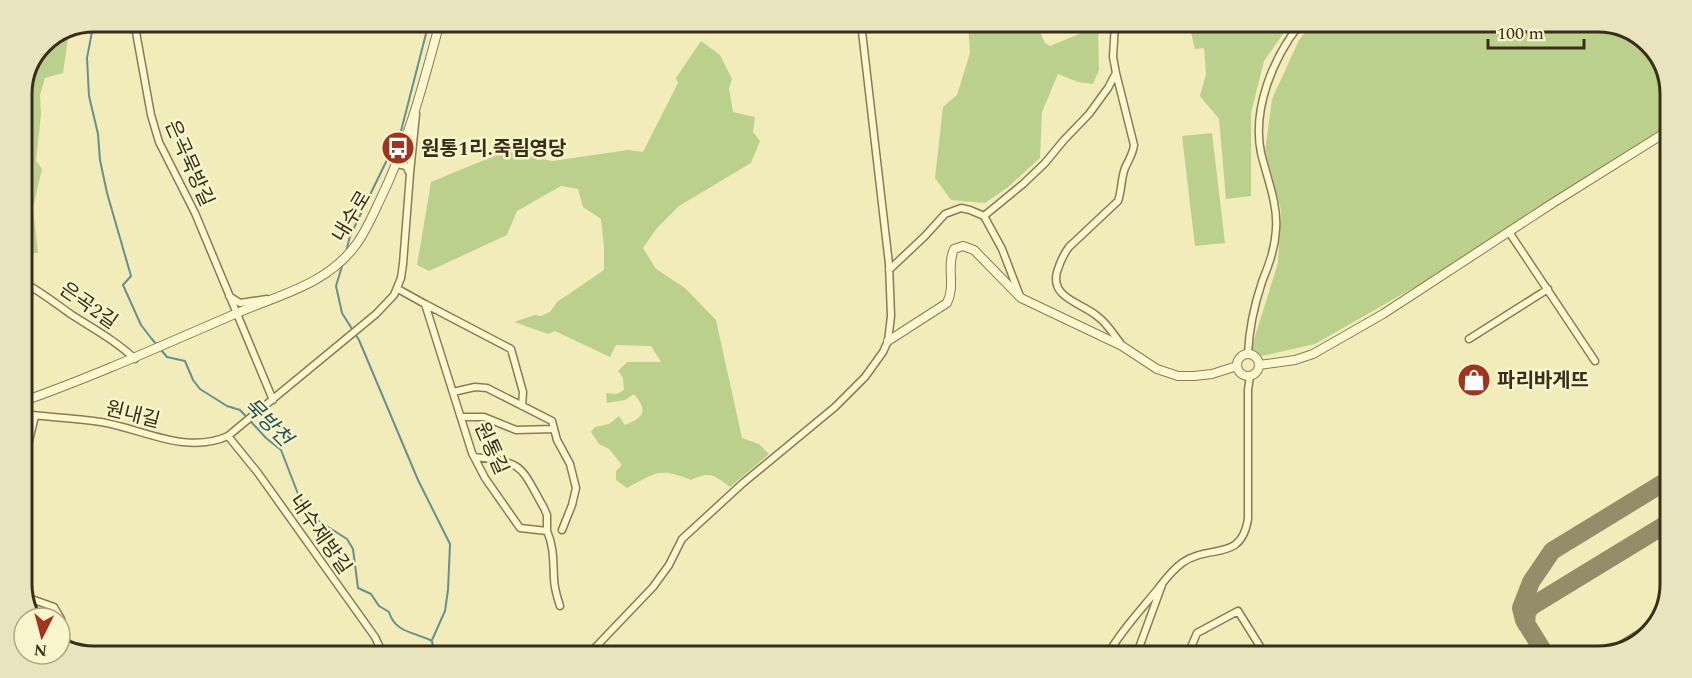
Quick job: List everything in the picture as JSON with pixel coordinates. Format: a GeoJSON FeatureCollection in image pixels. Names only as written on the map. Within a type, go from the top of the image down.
{"type":"FeatureCollection","features":[{"type":"Feature","properties":{"kind":"street","name":"은곡묵방길"},"geometry":{"type":"LineString","coordinates":[[136,32],[151,115],[159,142],[195,213],[271,402]]}},
{"type":"Feature","properties":{"kind":"street","name":"내수로"},"geometry":{"type":"LineString","coordinates":[[137,358],[306,286],[330,272],[355,246],[367,227],[397,164],[416,114],[437,32]]}},
{"type":"Feature","properties":{"kind":"street"},"geometry":{"type":"LineString","coordinates":[[597,646],[653,587],[669,565],[682,539],[743,483],[835,407],[865,376],[888,341],[891,316],[889,270],[862,32]]}},
{"type":"Feature","properties":{"kind":"street"},"geometry":{"type":"LineString","coordinates":[[1115,32],[1113,57],[1132,137],[1133,152],[1124,170],[1122,191],[1118,201],[1062,256],[1056,283],[1058,290],[1066,297],[1098,316],[1122,346]]}},
{"type":"Feature","properties":{"kind":"street"},"geometry":{"type":"LineString","coordinates":[[1248,354],[1249,326],[1273,255],[1277,226],[1274,202],[1260,150],[1262,107],[1275,63],[1295,32]]}},
{"type":"Feature","properties":{"kind":"street"},"geometry":{"type":"LineString","coordinates":[[984,216],[1045,163],[1089,114],[1116,73]]}},
{"type":"Feature","properties":{"kind":"street"},"geometry":{"type":"LineString","coordinates":[[231,434],[376,314],[398,289],[404,264],[416,114]]}},
{"type":"Feature","properties":{"kind":"street"},"geometry":{"type":"LineString","coordinates":[[1259,365],[1295,360],[1313,354],[1383,314],[1660,136]]}},
{"type":"Feature","properties":{"kind":"street"},"geometry":{"type":"LineString","coordinates":[[397,164],[406,166],[410,174]]}},
{"type":"Feature","properties":{"kind":"street"},"geometry":{"type":"LineString","coordinates":[[889,270],[945,214],[961,208],[978,212],[984,216],[1002,249],[1021,298]]}},
{"type":"Feature","properties":{"kind":"street"},"geometry":{"type":"LineString","coordinates":[[1509,232],[1595,361]]}},
{"type":"Feature","properties":{"kind":"street"},"geometry":{"type":"LineString","coordinates":[[888,341],[947,303],[952,284],[951,257],[954,249],[963,246],[974,250],[1021,298],[1122,346],[1157,369],[1178,376],[1212,374],[1237,366]]}},
{"type":"Feature","properties":{"kind":"street","name":"은곡2길"},"geometry":{"type":"LineString","coordinates":[[32,288],[137,358]]}},
{"type":"Feature","properties":{"kind":"street"},"geometry":{"type":"LineString","coordinates":[[398,289],[511,349],[523,392],[522,406]]}},
{"type":"Feature","properties":{"kind":"street"},"geometry":{"type":"LineString","coordinates":[[1469,339],[1548,289]]}},
{"type":"Feature","properties":{"kind":"street"},"geometry":{"type":"LineString","coordinates":[[228,296],[240,303],[280,297]]}},
{"type":"Feature","properties":{"kind":"street","name":"원통길"},"geometry":{"type":"LineString","coordinates":[[424,304],[474,457],[485,478],[520,528],[547,531]]}},
{"type":"Feature","properties":{"kind":"street"},"geometry":{"type":"LineString","coordinates":[[1248,354],[1257,359],[1259,365],[1257,372],[1250,376],[1243,375],[1237,366],[1239,359],[1248,354]]}},
{"type":"Feature","properties":{"kind":"street"},"geometry":{"type":"LineString","coordinates":[[32,398],[137,358]]}},
{"type":"Feature","properties":{"kind":"street"},"geometry":{"type":"LineString","coordinates":[[1114,646],[1139,610],[1180,564],[1190,558],[1233,547],[1242,540],[1248,519],[1248,390],[1250,376]]}},
{"type":"Feature","properties":{"kind":"street"},"geometry":{"type":"LineString","coordinates":[[453,392],[480,387],[548,418],[570,464],[576,488],[562,530]]}},
{"type":"Feature","properties":{"kind":"street","name":"원내길"},"geometry":{"type":"LineString","coordinates":[[32,416],[103,423],[186,443],[212,442],[231,434]]}},
{"type":"Feature","properties":{"kind":"street"},"geometry":{"type":"LineString","coordinates":[[32,428],[35,416]]}},
{"type":"Feature","properties":{"kind":"street"},"geometry":{"type":"LineString","coordinates":[[461,417],[484,417],[516,430],[554,429]]}},
{"type":"Feature","properties":{"kind":"street","name":"내수제방길"},"geometry":{"type":"LineString","coordinates":[[231,434],[379,646]]}},
{"type":"Feature","properties":{"kind":"street"},"geometry":{"type":"LineString","coordinates":[[474,457],[506,461],[521,468],[547,515],[547,531],[554,554],[554,579],[560,606]]}},
{"type":"Feature","properties":{"kind":"street"},"geometry":{"type":"LineString","coordinates":[[1140,646],[1163,582]]}},
{"type":"Feature","properties":{"kind":"street"},"geometry":{"type":"LineString","coordinates":[[34,600],[51,606]]}},
{"type":"Feature","properties":{"kind":"street"},"geometry":{"type":"LineString","coordinates":[[1192,646],[1197,633],[1238,611],[1260,646]]}},
{"type":"Feature","properties":{"kind":"green space"},"geometry":{"type":"Polygon","coordinates":[[[969,32],[1040,32],[1045,43],[1050,46],[1084,32],[1098,32],[1099,70],[1093,84],[1078,82],[1058,74],[1042,112],[1040,158],[1007,188],[985,203],[951,200],[935,178],[943,107],[957,95],[970,53],[969,32]]]}},
{"type":"Feature","properties":{"kind":"green space"},"geometry":{"type":"Polygon","coordinates":[[[1191,32],[1284,32],[1264,61],[1251,113],[1251,196],[1226,199],[1219,119],[1200,96],[1206,74],[1204,48],[1195,49],[1191,32]]]}},
{"type":"Feature","properties":{"kind":"green space"},"geometry":{"type":"Polygon","coordinates":[[[1306,32],[1607,32],[1619,35],[1636,44],[1648,56],[1657,73],[1660,89],[1660,131],[1429,279],[1315,344],[1262,356],[1251,349],[1278,263],[1281,210],[1265,151],[1272,99],[1299,40],[1306,32]]]}},
{"type":"Feature","properties":{"kind":"green space"},"geometry":{"type":"Polygon","coordinates":[[[68,36],[63,73],[45,78],[40,95],[41,115],[36,161],[42,169],[33,208],[38,253],[32,253],[33,81],[42,59],[59,42],[68,36]]]}},
{"type":"Feature","properties":{"kind":"green space"},"geometry":{"type":"Polygon","coordinates":[[[701,41],[720,55],[732,79],[729,88],[733,112],[755,117],[753,132],[760,141],[751,163],[679,206],[657,228],[643,248],[656,269],[685,288],[716,320],[742,438],[759,444],[769,454],[730,487],[708,475],[691,480],[664,473],[652,475],[627,488],[616,480],[616,471],[622,465],[609,449],[599,444],[591,432],[595,427],[609,424],[619,416],[625,425],[641,416],[641,404],[634,394],[625,400],[607,403],[606,393],[617,394],[624,390],[623,378],[618,371],[627,362],[661,362],[651,346],[616,345],[610,357],[555,331],[548,334],[514,322],[550,312],[557,302],[604,270],[601,219],[583,207],[578,189],[561,186],[517,211],[507,235],[429,271],[417,265],[431,182],[506,151],[552,161],[628,150],[643,152],[678,83],[676,78],[701,41]]]}},
{"type":"Feature","properties":{"kind":"green space"},"geometry":{"type":"Polygon","coordinates":[[[1212,133],[1225,243],[1195,246],[1182,136],[1212,133]]]}},
{"type":"Feature","properties":{"kind":"waterway","name":"묵방천"},"geometry":{"type":"LineString","coordinates":[[92,32],[87,58],[89,96],[98,134],[100,160],[107,193],[131,276],[123,285],[141,325],[167,357],[185,361],[193,380],[200,389],[227,406],[240,410],[266,438],[281,450],[300,499],[317,520],[347,539],[353,549],[358,588],[371,594],[379,606],[389,612],[401,628],[432,641],[433,646]]}},
{"type":"Feature","properties":{"kind":"waterway"},"geometry":{"type":"LineString","coordinates":[[346,252],[350,236],[401,131],[426,32]]}},
{"type":"Feature","properties":{"kind":"waterway"},"geometry":{"type":"LineString","coordinates":[[343,263],[336,286],[342,313],[359,340],[418,480],[450,544],[445,611],[432,640]]}},
{"type":"Feature","properties":{"kind":"taxiway"},"geometry":{"type":"LineString","coordinates":[[1540,646],[1524,620],[1521,608],[1531,582],[1552,551],[1660,485]]}},
{"type":"Feature","properties":{"kind":"taxiway"},"geometry":{"type":"LineString","coordinates":[[1526,624],[1527,612],[1532,606],[1660,528]]}},
{"type":"Feature","properties":{"kind":"place","name":"원통1리.죽림영당"},"geometry":{"type":"Point","coordinates":[398,148]}},
{"type":"Feature","properties":{"kind":"place","name":"파리바게뜨"},"geometry":{"type":"Point","coordinates":[1474,380]}}]}
